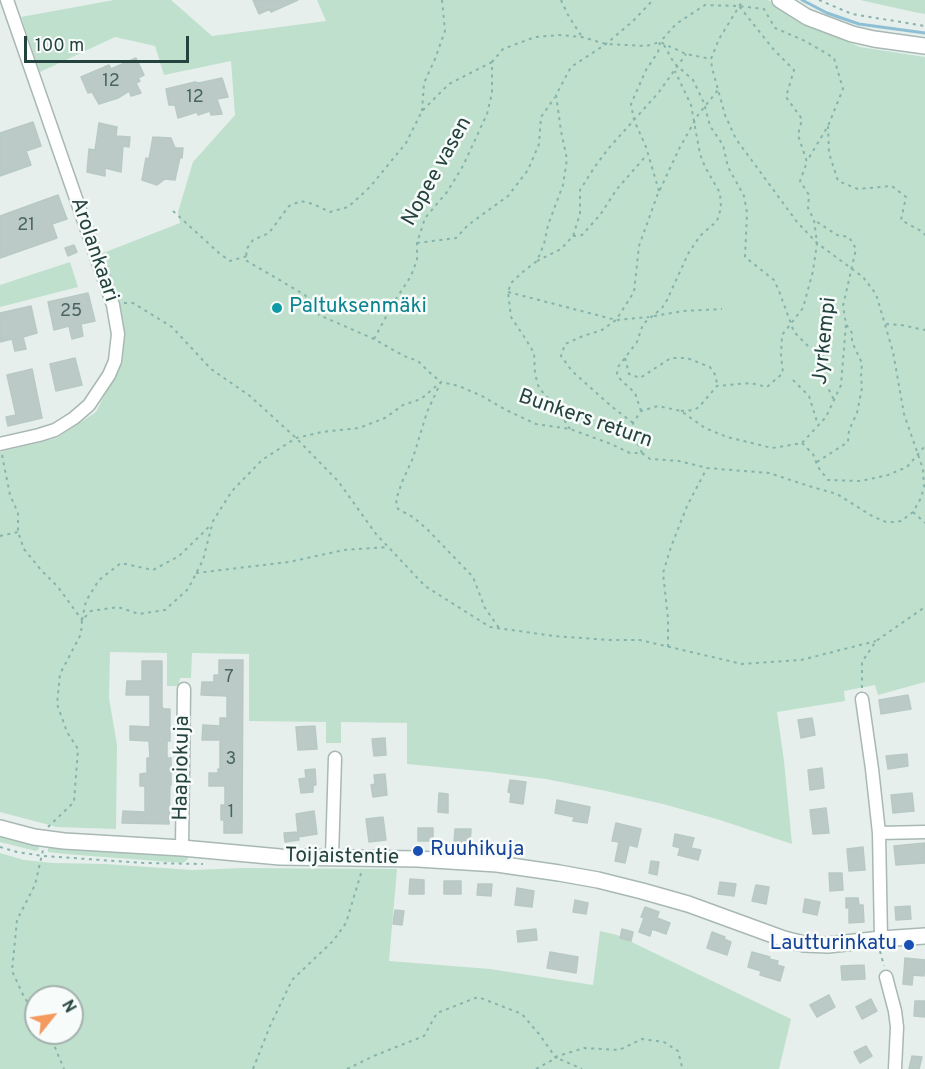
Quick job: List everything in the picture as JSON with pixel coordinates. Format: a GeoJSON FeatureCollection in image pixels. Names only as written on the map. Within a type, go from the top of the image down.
{"type":"FeatureCollection","features":[{"type":"Feature","properties":{"kind":"street","name":"Arolankaari"},"geometry":{"type":"LineString","coordinates":[[0,444],[55,430],[89,405],[103,386],[115,361],[118,334],[112,304],[7,0]]}},
{"type":"Feature","properties":{"kind":"street"},"geometry":{"type":"LineString","coordinates":[[780,0],[807,17],[852,34],[925,46]]}},
{"type":"Feature","properties":{"kind":"street","name":"Haapiokuja"},"geometry":{"type":"LineString","coordinates":[[182,848],[184,689]]}},
{"type":"Feature","properties":{"kind":"street"},"geometry":{"type":"LineString","coordinates":[[862,699],[879,833],[880,943]]}},
{"type":"Feature","properties":{"kind":"street"},"geometry":{"type":"LineString","coordinates":[[332,857],[335,758]]}},
{"type":"Feature","properties":{"kind":"street","name":"Toijaistentie"},"geometry":{"type":"LineString","coordinates":[[0,828],[45,838],[280,857],[459,861],[527,868],[598,880],[642,891],[708,910],[795,942],[828,945],[880,943],[925,936]]}},
{"type":"Feature","properties":{"kind":"street"},"geometry":{"type":"LineString","coordinates":[[879,833],[925,832]]}},
{"type":"Feature","properties":{"kind":"street"},"geometry":{"type":"LineString","coordinates":[[886,977],[897,1027],[895,1069]]}},
{"type":"Feature","properties":{"kind":"path"},"geometry":{"type":"LineString","coordinates":[[422,111],[424,83],[445,31],[442,0]]}},
{"type":"Feature","properties":{"kind":"path"},"geometry":{"type":"LineString","coordinates":[[561,0],[582,37]]}},
{"type":"Feature","properties":{"kind":"path"},"geometry":{"type":"LineString","coordinates":[[417,243],[456,238],[468,225],[508,196],[528,170],[539,144],[540,117],[556,95],[571,67],[606,44],[653,0]]}},
{"type":"Feature","properties":{"kind":"path"},"geometry":{"type":"LineString","coordinates":[[743,0],[719,39],[711,59],[725,115],[736,139],[797,222],[817,243],[863,277],[876,294],[893,352],[904,414],[923,469],[924,487],[913,512],[925,523]]}},
{"type":"Feature","properties":{"kind":"path"},"geometry":{"type":"LineString","coordinates":[[819,0],[852,14],[925,26]]}},
{"type":"Feature","properties":{"kind":"path"},"geometry":{"type":"LineString","coordinates":[[642,453],[635,437],[633,423],[641,411],[658,406],[681,411],[694,410],[717,386],[750,383],[766,387],[783,373],[782,335],[803,308],[813,271],[817,243],[814,220],[808,208],[809,195],[800,181],[807,162],[828,126],[843,89],[834,58],[805,41],[775,28],[764,9],[705,5],[676,24],[661,43],[631,104],[634,120],[646,147],[659,191]]}},
{"type":"Feature","properties":{"kind":"path"},"geometry":{"type":"LineString","coordinates":[[740,6],[774,50],[794,70],[786,96],[802,120],[798,135],[807,162]]}},
{"type":"Feature","properties":{"kind":"path"},"geometry":{"type":"LineString","coordinates":[[441,382],[418,360],[404,356],[374,339],[320,315],[306,295],[247,261],[246,250],[253,240],[269,233],[289,206],[301,201],[330,212],[348,207],[370,187],[406,143],[422,111],[448,84],[492,62],[503,49],[535,37],[559,35],[582,37],[606,44],[646,46],[661,43],[686,54],[711,59]]}},
{"type":"Feature","properties":{"kind":"path"},"geometry":{"type":"LineString","coordinates":[[661,43],[674,63],[693,80],[705,107],[710,126],[723,145],[728,167],[744,196],[747,213],[745,257],[774,280],[794,332],[809,347],[824,352],[819,370],[834,400]]}},
{"type":"Feature","properties":{"kind":"path"},"geometry":{"type":"LineString","coordinates":[[570,429],[556,407],[539,388],[535,374],[534,353],[511,317],[508,292],[511,284],[525,270],[561,249],[573,236],[580,214],[580,190],[594,168],[659,92],[686,54]]}},
{"type":"Feature","properties":{"kind":"path","name":"Nopee vasen"},"geometry":{"type":"LineString","coordinates":[[374,339],[411,276],[417,260],[417,243],[426,218],[447,192],[463,166],[487,114],[492,93],[492,62]]}},
{"type":"Feature","properties":{"kind":"path"},"geometry":{"type":"LineString","coordinates":[[641,411],[635,393],[619,378],[618,367],[637,342],[643,324],[662,308],[688,254],[700,236],[717,221],[722,208],[720,193],[700,154],[691,105],[675,71]]}},
{"type":"Feature","properties":{"kind":"path"},"geometry":{"type":"LineString","coordinates":[[633,423],[611,406],[561,356],[565,344],[602,330],[616,320],[634,292],[639,246],[659,191],[695,121],[718,89]]}},
{"type":"Feature","properties":{"kind":"path"},"geometry":{"type":"LineString","coordinates":[[537,261],[563,186],[567,159],[556,95]]}},
{"type":"Feature","properties":{"kind":"path"},"geometry":{"type":"LineString","coordinates":[[828,126],[829,153],[838,181],[858,189],[892,186],[906,197],[901,219],[925,235]]}},
{"type":"Feature","properties":{"kind":"path"},"geometry":{"type":"LineString","coordinates":[[573,236],[582,235],[600,215],[617,189],[645,158]]}},
{"type":"Feature","properties":{"kind":"path"},"geometry":{"type":"LineString","coordinates":[[173,211],[230,261],[247,256]]}},
{"type":"Feature","properties":{"kind":"path","name":"Jyrkempi"},"geometry":{"type":"LineString","coordinates":[[802,443],[826,417],[841,385],[846,324],[843,306],[855,249],[849,237],[837,235],[814,220]]}},
{"type":"Feature","properties":{"kind":"path"},"geometry":{"type":"LineString","coordinates":[[508,292],[616,320],[683,311],[722,309]]}},
{"type":"Feature","properties":{"kind":"path"},"geometry":{"type":"LineString","coordinates":[[112,304],[133,303],[172,327],[211,369],[250,396],[297,438],[338,482],[376,534],[425,586],[490,627],[554,636],[640,640],[742,664],[801,660],[876,641],[925,607]]}},
{"type":"Feature","properties":{"kind":"path"},"geometry":{"type":"LineString","coordinates":[[817,462],[848,442],[849,430],[857,413],[862,388],[862,363],[852,342],[852,333],[846,324]]}},
{"type":"Feature","properties":{"kind":"path"},"geometry":{"type":"LineString","coordinates":[[885,324],[925,330]]}},
{"type":"Feature","properties":{"kind":"path"},"geometry":{"type":"LineString","coordinates":[[626,358],[629,374],[640,378],[671,358],[687,358],[710,367],[716,376],[717,386]]}},
{"type":"Feature","properties":{"kind":"path"},"geometry":{"type":"LineString","coordinates":[[793,380],[809,396],[818,425]]}},
{"type":"Feature","properties":{"kind":"path"},"geometry":{"type":"LineString","coordinates":[[45,838],[48,827],[74,802],[78,749],[67,732],[57,704],[60,674],[81,634],[86,601],[99,580],[121,563],[153,570],[179,556],[206,531],[232,491],[262,460],[297,438],[321,432],[359,428],[385,418],[403,405],[421,399],[441,382]]}},
{"type":"Feature","properties":{"kind":"path"},"geometry":{"type":"LineString","coordinates":[[441,382],[427,412],[413,458],[402,482],[396,500],[398,509],[421,524],[473,577],[484,608],[499,628]]}},
{"type":"Feature","properties":{"kind":"path","name":"Bunkers return"},"geometry":{"type":"LineString","coordinates":[[441,382],[459,386],[482,396],[536,424],[570,429],[630,453],[642,453],[650,459],[679,461],[708,468],[769,473],[837,494],[886,522],[902,520],[913,512]]}},
{"type":"Feature","properties":{"kind":"path"},"geometry":{"type":"LineString","coordinates":[[681,411],[705,428],[727,437],[772,448],[802,443],[813,454],[818,467],[828,480],[861,481],[888,475],[907,467],[925,446]]}},
{"type":"Feature","properties":{"kind":"path"},"geometry":{"type":"LineString","coordinates":[[0,444],[10,495],[18,513],[18,532],[24,549],[58,587],[82,620]]}},
{"type":"Feature","properties":{"kind":"path"},"geometry":{"type":"LineString","coordinates":[[668,647],[668,619],[663,573],[687,506],[708,468]]}},
{"type":"Feature","properties":{"kind":"path"},"geometry":{"type":"LineString","coordinates":[[82,620],[91,611],[109,608],[118,607],[139,614],[165,610],[188,589],[203,560],[213,520]]}},
{"type":"Feature","properties":{"kind":"path"},"geometry":{"type":"LineString","coordinates":[[0,536],[18,532]]}},
{"type":"Feature","properties":{"kind":"path"},"geometry":{"type":"LineString","coordinates":[[196,573],[289,562],[344,550],[388,547]]}},
{"type":"Feature","properties":{"kind":"path"},"geometry":{"type":"LineString","coordinates":[[862,699],[862,662],[876,641]]}},
{"type":"Feature","properties":{"kind":"path"},"geometry":{"type":"LineString","coordinates":[[0,847],[43,856],[186,865],[212,864]]}},
{"type":"Feature","properties":{"kind":"path"},"geometry":{"type":"LineString","coordinates":[[24,998],[12,971],[17,920],[35,885],[43,856]]}},
{"type":"Feature","properties":{"kind":"path"},"geometry":{"type":"LineString","coordinates":[[253,1069],[292,980],[333,941],[346,923],[363,866]]}},
{"type":"Feature","properties":{"kind":"path"},"geometry":{"type":"LineString","coordinates":[[880,943],[886,977]]}},
{"type":"Feature","properties":{"kind":"path"},"geometry":{"type":"LineString","coordinates":[[347,1069],[376,1054],[424,1036],[436,1013],[478,997],[522,1014],[555,1057],[582,1069]]}},
{"type":"Feature","properties":{"kind":"path"},"geometry":{"type":"LineString","coordinates":[[536,1069],[555,1057],[584,1048],[619,1050],[642,1039],[664,1042],[678,1051],[681,1069]]}},
{"type":"Feature","properties":{"kind":"path"},"geometry":{"type":"LineString","coordinates":[[54,1045],[64,1069]]}},
{"type":"Feature","properties":{"kind":"green space"},"geometry":{"type":"Polygon","coordinates":[[[114,0],[171,0],[212,36],[326,21],[317,0],[768,0],[813,26],[860,47],[925,57],[925,682],[878,695],[875,685],[844,691],[845,701],[777,712],[792,844],[720,820],[606,791],[546,779],[407,764],[407,723],[341,722],[341,743],[326,743],[326,722],[249,721],[249,654],[192,653],[191,678],[180,678],[177,686],[167,686],[167,653],[110,652],[109,698],[117,745],[116,829],[57,827],[0,812],[0,452],[57,438],[96,412],[123,359],[124,326],[103,253],[180,223],[178,212],[193,162],[235,115],[231,61],[164,75],[155,46],[115,37],[40,72],[21,17],[114,0]]]}},
{"type":"Feature","properties":{"kind":"green space"},"geometry":{"type":"Polygon","coordinates":[[[860,0],[925,0],[925,14],[914,12],[860,0]]]}},
{"type":"Feature","properties":{"kind":"green space"},"geometry":{"type":"Polygon","coordinates":[[[70,262],[78,287],[0,307],[0,285],[70,262]]]}},
{"type":"Feature","properties":{"kind":"green space"},"geometry":{"type":"Polygon","coordinates":[[[0,834],[39,844],[39,849],[36,851],[0,842],[0,834]]]}},
{"type":"Feature","properties":{"kind":"green space"},"geometry":{"type":"Polygon","coordinates":[[[50,845],[188,855],[188,858],[183,863],[65,854],[48,852],[50,845]]]}},
{"type":"Feature","properties":{"kind":"green space"},"geometry":{"type":"Polygon","coordinates":[[[0,853],[24,860],[53,863],[192,870],[397,869],[389,961],[490,969],[593,985],[600,931],[617,935],[791,1019],[779,1069],[0,1069],[0,853]]]}},
{"type":"Feature","properties":{"kind":"building"},"geometry":{"type":"Polygon","coordinates":[[[253,0],[298,0],[271,12],[270,9],[259,14],[253,0]]]}},
{"type":"Feature","properties":{"kind":"building"},"geometry":{"type":"Polygon","coordinates":[[[136,58],[144,75],[138,78],[140,81],[136,83],[141,93],[131,96],[129,91],[118,98],[99,104],[92,92],[88,93],[81,77],[109,65],[111,69],[136,58]]]}},
{"type":"Feature","properties":{"kind":"building"},"geometry":{"type":"Polygon","coordinates":[[[222,78],[228,97],[217,99],[222,114],[211,115],[210,111],[198,115],[197,112],[178,118],[175,105],[169,105],[166,89],[222,78]]]}},
{"type":"Feature","properties":{"kind":"building"},"geometry":{"type":"Polygon","coordinates":[[[33,122],[41,146],[26,151],[31,165],[0,176],[0,133],[33,122]]]}},
{"type":"Feature","properties":{"kind":"building"},"geometry":{"type":"Polygon","coordinates":[[[99,123],[117,127],[116,136],[130,137],[129,147],[123,146],[121,172],[105,168],[105,176],[87,172],[89,149],[95,150],[99,123]]]}},
{"type":"Feature","properties":{"kind":"building"},"geometry":{"type":"Polygon","coordinates":[[[153,137],[171,138],[175,148],[183,148],[175,180],[165,179],[157,185],[142,180],[153,137]]]}},
{"type":"Feature","properties":{"kind":"building"},"geometry":{"type":"Polygon","coordinates":[[[58,195],[67,219],[52,224],[57,238],[0,258],[0,216],[58,195]]]}},
{"type":"Feature","properties":{"kind":"building"},"geometry":{"type":"Polygon","coordinates":[[[74,245],[77,252],[68,256],[65,248],[74,245]]]}},
{"type":"Feature","properties":{"kind":"building"},"geometry":{"type":"Polygon","coordinates":[[[88,293],[95,321],[81,324],[83,336],[72,339],[69,326],[54,330],[48,302],[88,293]]]}},
{"type":"Feature","properties":{"kind":"building"},"geometry":{"type":"Polygon","coordinates":[[[31,306],[37,333],[23,337],[26,349],[15,351],[12,339],[0,342],[0,313],[31,306]]]}},
{"type":"Feature","properties":{"kind":"building"},"geometry":{"type":"Polygon","coordinates":[[[75,358],[82,385],[56,391],[50,364],[75,358]]]}},
{"type":"Feature","properties":{"kind":"building"},"geometry":{"type":"Polygon","coordinates":[[[32,369],[42,418],[8,426],[6,417],[16,415],[7,375],[32,369]]]}},
{"type":"Feature","properties":{"kind":"building"},"geometry":{"type":"Polygon","coordinates":[[[219,660],[243,660],[242,833],[224,833],[221,805],[225,805],[225,786],[209,786],[209,773],[218,773],[220,769],[220,740],[202,740],[203,725],[220,726],[220,718],[227,718],[227,696],[201,695],[202,682],[214,682],[214,675],[219,675],[219,660]]]}},
{"type":"Feature","properties":{"kind":"building"},"geometry":{"type":"Polygon","coordinates":[[[142,661],[162,661],[162,706],[163,709],[170,709],[170,741],[167,741],[167,758],[171,758],[169,824],[122,823],[123,811],[145,812],[145,786],[140,786],[140,774],[147,773],[147,758],[150,758],[149,741],[130,740],[130,726],[150,727],[150,695],[126,695],[127,681],[142,681],[142,661]]]}},
{"type":"Feature","properties":{"kind":"building"},"geometry":{"type":"Polygon","coordinates":[[[908,695],[911,709],[881,714],[879,700],[908,695]]]}},
{"type":"Feature","properties":{"kind":"building"},"geometry":{"type":"Polygon","coordinates":[[[812,718],[815,735],[801,738],[798,720],[812,718]]]}},
{"type":"Feature","properties":{"kind":"building"},"geometry":{"type":"Polygon","coordinates":[[[315,726],[317,749],[298,750],[296,727],[315,726]]]}},
{"type":"Feature","properties":{"kind":"building"},"geometry":{"type":"Polygon","coordinates":[[[385,738],[386,755],[374,756],[372,739],[385,738]]]}},
{"type":"Feature","properties":{"kind":"building"},"geometry":{"type":"Polygon","coordinates":[[[907,754],[908,766],[888,769],[886,756],[907,754]]]}},
{"type":"Feature","properties":{"kind":"building"},"geometry":{"type":"Polygon","coordinates":[[[822,768],[824,788],[810,790],[808,770],[822,768]]]}},
{"type":"Feature","properties":{"kind":"building"},"geometry":{"type":"Polygon","coordinates":[[[315,769],[316,785],[313,785],[313,792],[301,793],[299,779],[306,778],[305,770],[315,769]]]}},
{"type":"Feature","properties":{"kind":"building"},"geometry":{"type":"Polygon","coordinates":[[[385,774],[387,795],[373,797],[371,785],[375,784],[374,775],[385,774]]]}},
{"type":"Feature","properties":{"kind":"building"},"geometry":{"type":"Polygon","coordinates":[[[510,780],[526,782],[523,804],[510,802],[511,793],[508,792],[510,780]]]}},
{"type":"Feature","properties":{"kind":"building"},"geometry":{"type":"Polygon","coordinates":[[[439,793],[448,794],[448,813],[438,812],[439,793]]]}},
{"type":"Feature","properties":{"kind":"building"},"geometry":{"type":"Polygon","coordinates":[[[912,793],[914,811],[893,813],[891,795],[912,793]]]}},
{"type":"Feature","properties":{"kind":"building"},"geometry":{"type":"Polygon","coordinates":[[[557,800],[590,807],[587,823],[573,821],[574,817],[555,813],[557,800]]]}},
{"type":"Feature","properties":{"kind":"building"},"geometry":{"type":"Polygon","coordinates":[[[826,808],[829,833],[813,834],[810,810],[826,808]]]}},
{"type":"Feature","properties":{"kind":"building"},"geometry":{"type":"Polygon","coordinates":[[[314,811],[317,834],[285,842],[284,833],[298,832],[296,814],[314,811]]]}},
{"type":"Feature","properties":{"kind":"building"},"geometry":{"type":"Polygon","coordinates":[[[383,817],[386,840],[369,842],[366,819],[383,817]]]}},
{"type":"Feature","properties":{"kind":"building"},"geometry":{"type":"Polygon","coordinates":[[[616,823],[641,829],[637,847],[629,845],[625,863],[615,861],[619,842],[612,841],[616,823]]]}},
{"type":"Feature","properties":{"kind":"building"},"geometry":{"type":"Polygon","coordinates":[[[418,828],[433,828],[433,841],[418,841],[418,828]]]}},
{"type":"Feature","properties":{"kind":"building"},"geometry":{"type":"Polygon","coordinates":[[[455,829],[471,829],[470,844],[454,843],[455,829]]]}},
{"type":"Feature","properties":{"kind":"building"},"geometry":{"type":"Polygon","coordinates":[[[675,834],[694,838],[691,848],[701,850],[698,860],[678,855],[680,848],[673,846],[675,834]]]}},
{"type":"Feature","properties":{"kind":"building"},"geometry":{"type":"Polygon","coordinates":[[[925,843],[925,863],[896,865],[894,846],[925,843]]]}},
{"type":"Feature","properties":{"kind":"building"},"geometry":{"type":"Polygon","coordinates":[[[863,847],[865,870],[849,871],[847,849],[863,847]]]}},
{"type":"Feature","properties":{"kind":"building"},"geometry":{"type":"Polygon","coordinates":[[[651,861],[659,862],[657,875],[649,873],[651,861]]]}},
{"type":"Feature","properties":{"kind":"building"},"geometry":{"type":"Polygon","coordinates":[[[829,873],[842,873],[843,890],[830,891],[829,873]]]}},
{"type":"Feature","properties":{"kind":"building"},"geometry":{"type":"Polygon","coordinates":[[[410,879],[424,880],[424,894],[409,894],[410,879]]]}},
{"type":"Feature","properties":{"kind":"building"},"geometry":{"type":"Polygon","coordinates":[[[444,881],[461,881],[461,894],[444,894],[444,881]]]}},
{"type":"Feature","properties":{"kind":"building"},"geometry":{"type":"Polygon","coordinates":[[[720,882],[736,884],[734,896],[718,894],[720,882]]]}},
{"type":"Feature","properties":{"kind":"building"},"geometry":{"type":"Polygon","coordinates":[[[478,884],[492,884],[491,896],[477,895],[478,884]]]}},
{"type":"Feature","properties":{"kind":"building"},"geometry":{"type":"Polygon","coordinates":[[[756,885],[769,887],[766,904],[752,901],[756,885]]]}},
{"type":"Feature","properties":{"kind":"building"},"geometry":{"type":"Polygon","coordinates":[[[517,888],[534,891],[532,907],[515,905],[517,888]]]}},
{"type":"Feature","properties":{"kind":"building"},"geometry":{"type":"Polygon","coordinates":[[[846,898],[858,898],[859,905],[863,905],[864,922],[849,923],[846,898]]]}},
{"type":"Feature","properties":{"kind":"building"},"geometry":{"type":"Polygon","coordinates":[[[805,899],[820,902],[817,915],[803,912],[805,899]]]}},
{"type":"Feature","properties":{"kind":"building"},"geometry":{"type":"Polygon","coordinates":[[[575,900],[588,903],[586,914],[573,912],[575,900]]]}},
{"type":"Feature","properties":{"kind":"building"},"geometry":{"type":"Polygon","coordinates":[[[910,906],[911,919],[896,920],[895,907],[910,906]]]}},
{"type":"Feature","properties":{"kind":"building"},"geometry":{"type":"Polygon","coordinates":[[[645,907],[659,912],[657,918],[670,923],[666,934],[652,929],[650,936],[639,932],[645,907]]]}},
{"type":"Feature","properties":{"kind":"building"},"geometry":{"type":"Polygon","coordinates":[[[395,910],[404,911],[402,925],[393,924],[395,910]]]}},
{"type":"Feature","properties":{"kind":"building"},"geometry":{"type":"Polygon","coordinates":[[[536,929],[537,940],[518,942],[517,931],[536,929]]]}},
{"type":"Feature","properties":{"kind":"building"},"geometry":{"type":"Polygon","coordinates":[[[622,929],[633,932],[631,941],[620,938],[622,929]]]}},
{"type":"Feature","properties":{"kind":"building"},"geometry":{"type":"Polygon","coordinates":[[[712,932],[731,942],[727,955],[707,948],[712,932]]]}},
{"type":"Feature","properties":{"kind":"building"},"geometry":{"type":"Polygon","coordinates":[[[550,952],[578,957],[576,973],[547,968],[550,952]]]}},
{"type":"Feature","properties":{"kind":"building"},"geometry":{"type":"Polygon","coordinates":[[[752,952],[770,957],[769,959],[778,961],[777,965],[784,967],[780,981],[760,975],[761,971],[748,967],[752,952]]]}},
{"type":"Feature","properties":{"kind":"building"},"geometry":{"type":"Polygon","coordinates":[[[905,958],[925,960],[924,976],[913,975],[912,985],[903,984],[905,958]]]}},
{"type":"Feature","properties":{"kind":"building"},"geometry":{"type":"Polygon","coordinates":[[[864,965],[865,979],[842,980],[841,966],[864,965]]]}},
{"type":"Feature","properties":{"kind":"building"},"geometry":{"type":"Polygon","coordinates":[[[829,995],[835,1007],[817,1017],[810,1005],[829,995]]]}},
{"type":"Feature","properties":{"kind":"building"},"geometry":{"type":"Polygon","coordinates":[[[871,999],[877,1011],[862,1019],[856,1007],[871,999]]]}},
{"type":"Feature","properties":{"kind":"building"},"geometry":{"type":"Polygon","coordinates":[[[915,1001],[925,1001],[925,1017],[914,1016],[915,1001]]]}},
{"type":"Feature","properties":{"kind":"building"},"geometry":{"type":"Polygon","coordinates":[[[866,1046],[872,1056],[860,1063],[854,1052],[866,1046]]]}},
{"type":"Feature","properties":{"kind":"building"},"geometry":{"type":"Polygon","coordinates":[[[912,1056],[922,1057],[919,1069],[909,1069],[912,1056]]]}},
{"type":"Feature","properties":{"kind":"waterway"},"geometry":{"type":"LineString","coordinates":[[802,0],[827,13],[859,24],[925,33]]}},
{"type":"Feature","properties":{"kind":"place","name":"Paltuksenmäki"},"geometry":{"type":"Point","coordinates":[277,308]}},
{"type":"Feature","properties":{"kind":"place","name":"Ruuhikuja"},"geometry":{"type":"Point","coordinates":[418,851]}},
{"type":"Feature","properties":{"kind":"place","name":"Lautturinkatu"},"geometry":{"type":"Point","coordinates":[909,945]}}]}
